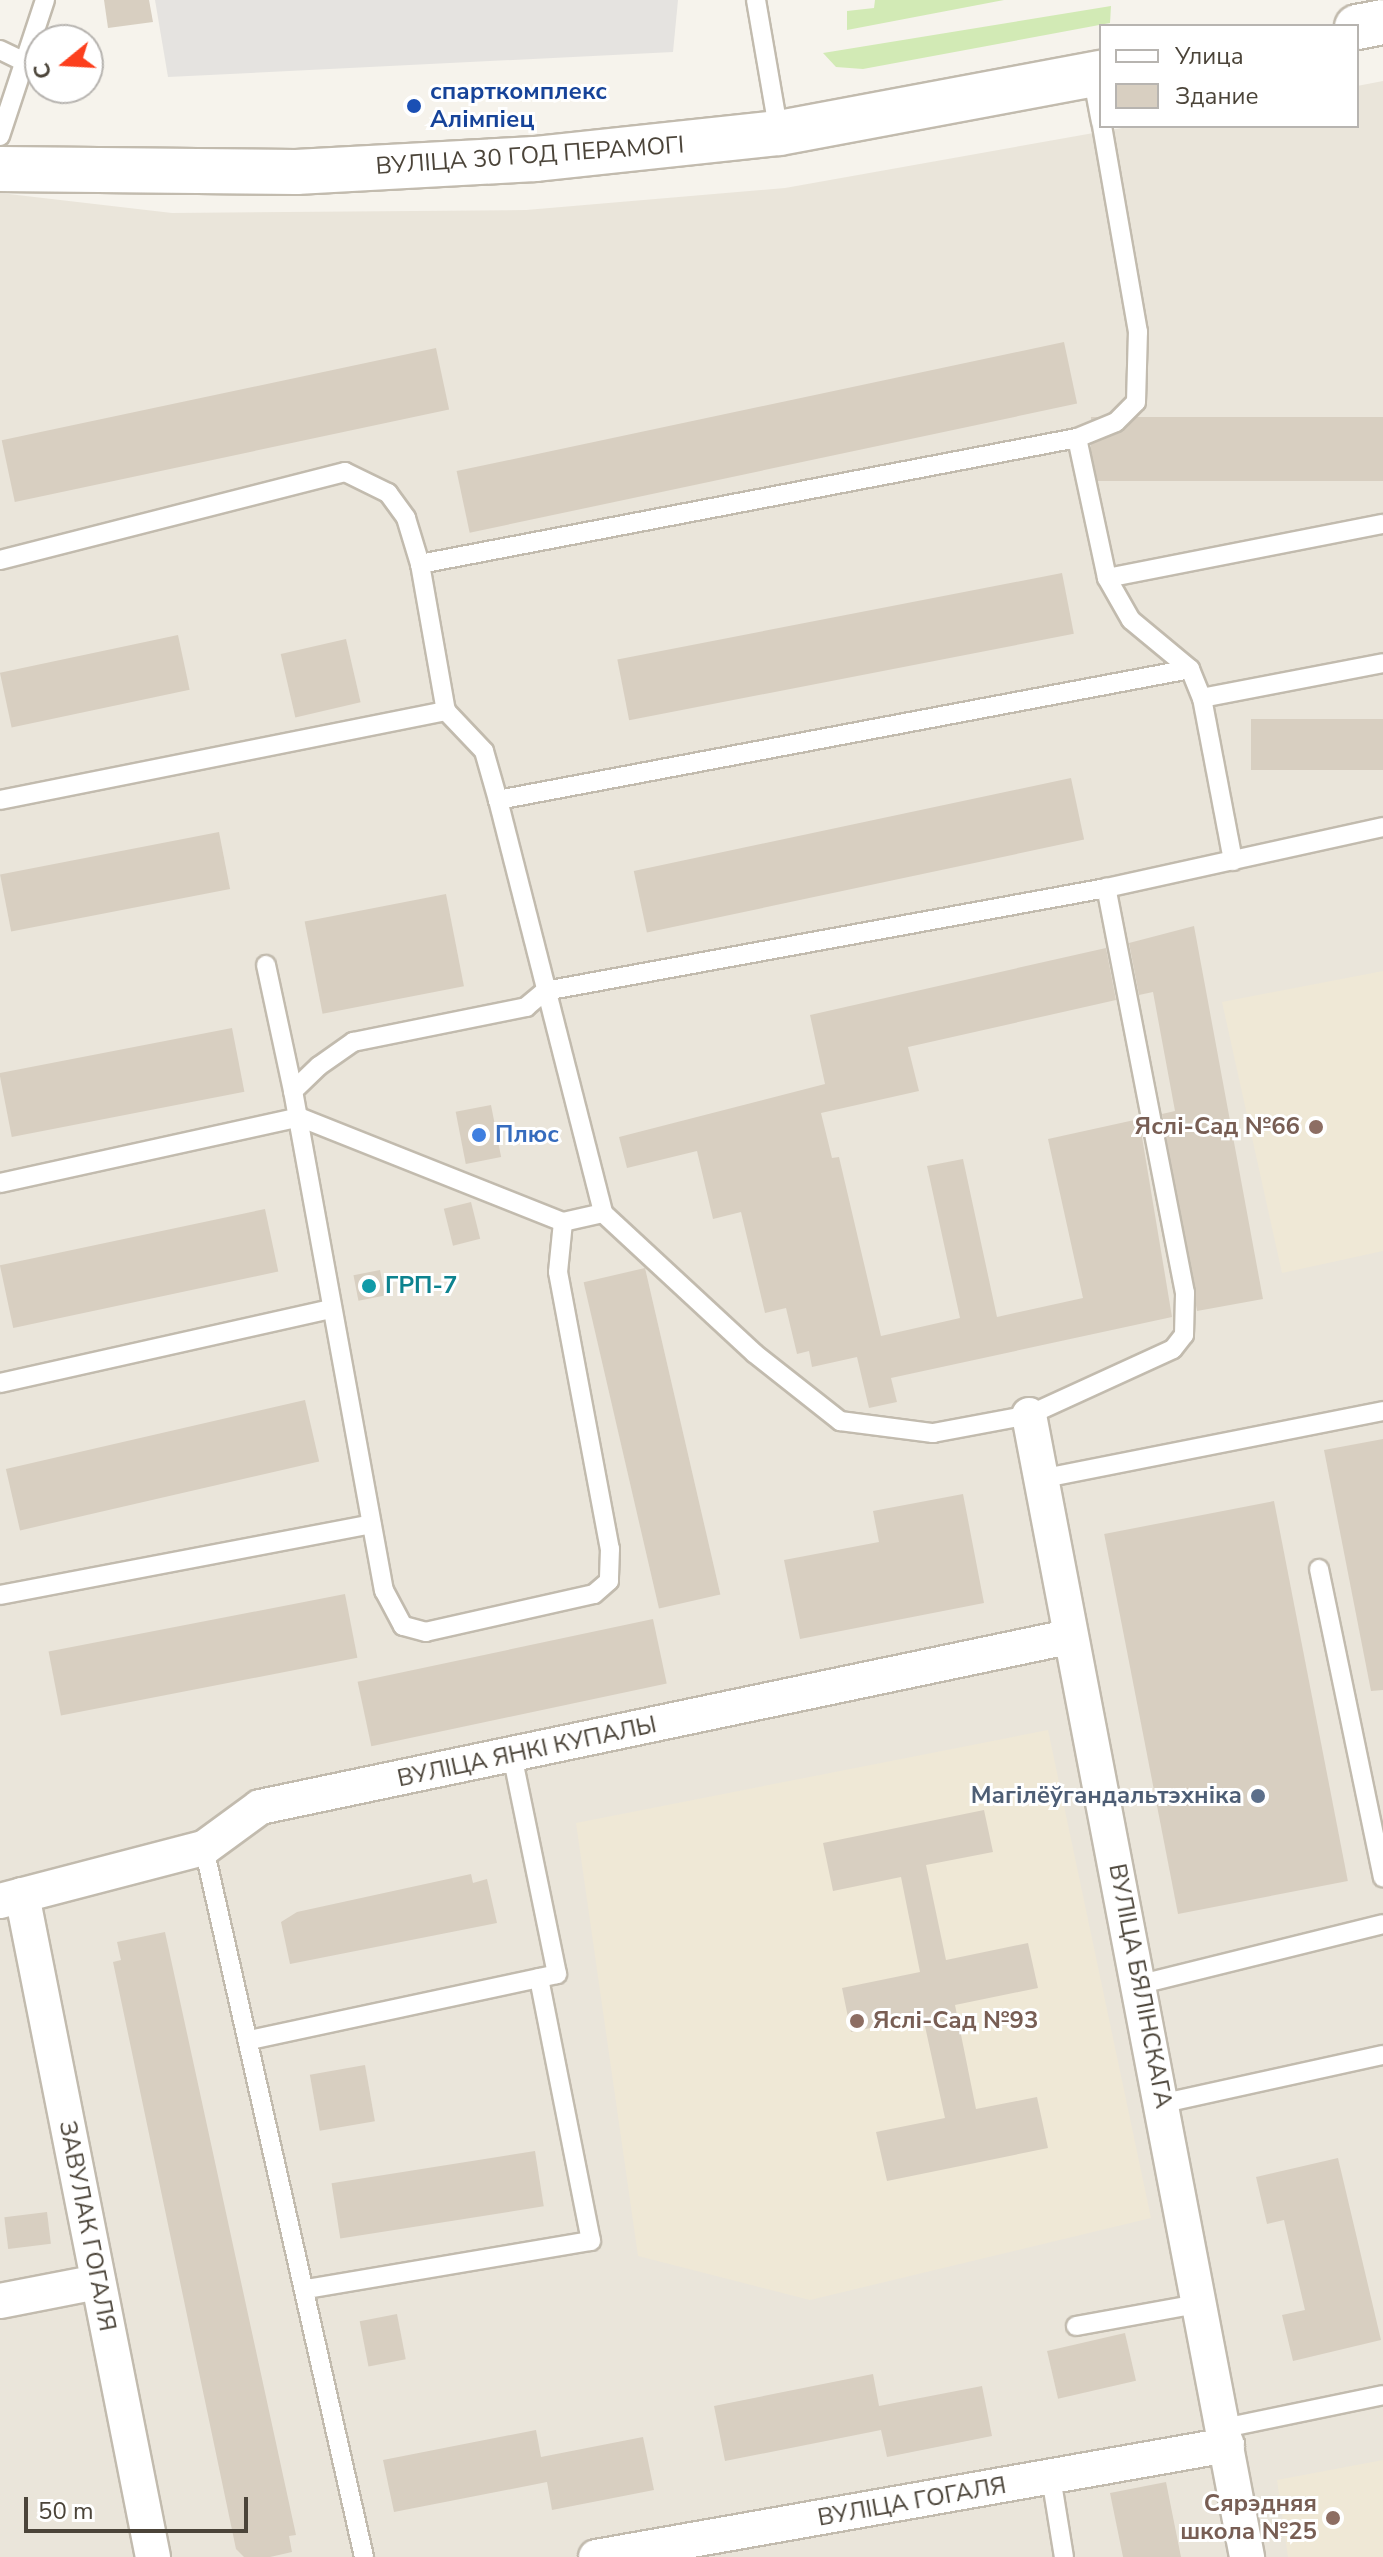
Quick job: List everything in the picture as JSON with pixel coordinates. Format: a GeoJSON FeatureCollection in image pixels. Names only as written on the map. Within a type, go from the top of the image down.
{"type":"FeatureCollection","features":[{"type":"Feature","properties":{"kind":"street"},"geometry":{"type":"LineString","coordinates":[[1359,27],[1383,22]]}},
{"type":"Feature","properties":{"kind":"street","name":"ВУЛІЦА 30 ГОД ПЕРАМОГІ"},"geometry":{"type":"LineString","coordinates":[[0,169],[296,172],[535,159],[779,133],[1096,74]]}},
{"type":"Feature","properties":{"kind":"street","name":"ВУЛІЦА БЯЛІНСКАГА"},"geometry":{"type":"LineString","coordinates":[[1029,1415],[1068,1637],[1164,2103],[1247,2557]]}},
{"type":"Feature","properties":{"kind":"street","name":"ВУЛІЦА ЯНКІ КУПАЛЫ"},"geometry":{"type":"LineString","coordinates":[[11,1898],[204,1848],[260,1807],[1068,1637]]}},
{"type":"Feature","properties":{"kind":"street","name":"ЗАВУЛАК ГОГАЛЯ"},"geometry":{"type":"LineString","coordinates":[[11,1898],[98,2282],[153,2557]]}},
{"type":"Feature","properties":{"kind":"street"},"geometry":{"type":"LineString","coordinates":[[0,2301],[98,2282]]}},
{"type":"Feature","properties":{"kind":"street","name":"ВУЛІЦА ГОГАЛЯ"},"geometry":{"type":"LineString","coordinates":[[596,2557],[1051,2477],[1226,2436]]}},
{"type":"Feature","properties":{"kind":"lane"},"geometry":{"type":"LineString","coordinates":[[0,136],[45,0]]}},
{"type":"Feature","properties":{"kind":"lane"},"geometry":{"type":"LineString","coordinates":[[756,0],[779,133]]}},
{"type":"Feature","properties":{"kind":"lane"},"geometry":{"type":"LineString","coordinates":[[0,50],[23,61]]}},
{"type":"Feature","properties":{"kind":"lane"},"geometry":{"type":"LineString","coordinates":[[1096,74],[1099,104]]}},
{"type":"Feature","properties":{"kind":"lane"},"geometry":{"type":"LineString","coordinates":[[420,564],[1077,438],[1116,422],[1136,402],[1138,332],[1102,128]]}},
{"type":"Feature","properties":{"kind":"lane"},"geometry":{"type":"LineString","coordinates":[[1077,438],[1107,578],[1131,620],[1190,669],[1202,698],[1233,861]]}},
{"type":"Feature","properties":{"kind":"lane"},"geometry":{"type":"LineString","coordinates":[[0,560],[345,472],[388,493],[406,518],[420,564],[446,711],[484,751],[603,1213],[754,1353],[840,1421],[933,1433],[1029,1415],[1173,1349],[1184,1335],[1185,1293],[1106,888]]}},
{"type":"Feature","properties":{"kind":"lane"},"geometry":{"type":"LineString","coordinates":[[1107,578],[1383,524]]}},
{"type":"Feature","properties":{"kind":"lane"},"geometry":{"type":"LineString","coordinates":[[1202,698],[1383,663]]}},
{"type":"Feature","properties":{"kind":"lane"},"geometry":{"type":"LineString","coordinates":[[498,800],[1190,669]]}},
{"type":"Feature","properties":{"kind":"lane"},"geometry":{"type":"LineString","coordinates":[[0,800],[446,711]]}},
{"type":"Feature","properties":{"kind":"lane"},"geometry":{"type":"LineString","coordinates":[[293,1091],[353,1042],[526,1007],[545,991],[1106,888],[1383,827]]}},
{"type":"Feature","properties":{"kind":"lane"},"geometry":{"type":"LineString","coordinates":[[266,965],[299,1117],[384,1591],[403,1626],[426,1632],[594,1594],[609,1581],[610,1549],[558,1272],[563,1222]]}},
{"type":"Feature","properties":{"kind":"lane"},"geometry":{"type":"LineString","coordinates":[[0,1183],[299,1117],[563,1222],[603,1213]]}},
{"type":"Feature","properties":{"kind":"lane"},"geometry":{"type":"LineString","coordinates":[[0,1383],[331,1309]]}},
{"type":"Feature","properties":{"kind":"lane"},"geometry":{"type":"LineString","coordinates":[[1040,1479],[1383,1411]]}},
{"type":"Feature","properties":{"kind":"lane"},"geometry":{"type":"LineString","coordinates":[[0,1595],[371,1524]]}},
{"type":"Feature","properties":{"kind":"lane"},"geometry":{"type":"LineString","coordinates":[[1319,1569],[1383,1877]]}},
{"type":"Feature","properties":{"kind":"lane"},"geometry":{"type":"LineString","coordinates":[[250,2040],[557,1974],[512,1755]]}},
{"type":"Feature","properties":{"kind":"lane"},"geometry":{"type":"LineString","coordinates":[[204,1848],[250,2040],[364,2557]]}},
{"type":"Feature","properties":{"kind":"lane"},"geometry":{"type":"LineString","coordinates":[[1141,1984],[1383,1924]]}},
{"type":"Feature","properties":{"kind":"lane"},"geometry":{"type":"LineString","coordinates":[[306,2289],[591,2241],[539,1978]]}},
{"type":"Feature","properties":{"kind":"lane"},"geometry":{"type":"LineString","coordinates":[[1164,2103],[1383,2055]]}},
{"type":"Feature","properties":{"kind":"lane"},"geometry":{"type":"LineString","coordinates":[[1076,2326],[1202,2303]]}},
{"type":"Feature","properties":{"kind":"lane"},"geometry":{"type":"LineString","coordinates":[[1226,2436],[1383,2395]]}},
{"type":"Feature","properties":{"kind":"lane"},"geometry":{"type":"LineString","coordinates":[[1051,2477],[1064,2557]]}},
{"type":"Feature","properties":{"kind":"shaded area"},"geometry":{"type":"Polygon","coordinates":[[[155,0],[678,0],[673,52],[168,77],[155,0]]]}},
{"type":"Feature","properties":{"kind":"shaded area"},"geometry":{"type":"Polygon","coordinates":[[[1383,81],[1383,2557],[0,2557],[0,193],[172,213],[526,210],[785,188],[1122,128],[1359,128],[1359,86],[1383,81]]]}},
{"type":"Feature","properties":{"kind":"shaded area","name":"Яслі-Сад №66"},"geometry":{"type":"Polygon","coordinates":[[[1383,971],[1383,1251],[1282,1273],[1222,1002],[1383,971]]]}},
{"type":"Feature","properties":{"kind":"shaded area","name":"Яслі-Сад №93"},"geometry":{"type":"Polygon","coordinates":[[[1048,1730],[1151,2218],[810,2300],[638,2256],[576,1823],[1048,1730]]]}},
{"type":"Feature","properties":{"kind":"shaded area","name":"Сярэдняя школа №25"},"geometry":{"type":"Polygon","coordinates":[[[1383,2460],[1383,2557],[1288,2557],[1277,2480],[1383,2460]]]}},
{"type":"Feature","properties":{"kind":"green space"},"geometry":{"type":"Polygon","coordinates":[[[875,0],[1004,0],[847,30],[847,11],[874,8],[875,0]]]}},
{"type":"Feature","properties":{"kind":"green space"},"geometry":{"type":"Polygon","coordinates":[[[1111,6],[1110,23],[863,69],[836,67],[823,53],[1111,6]]]}},
{"type":"Feature","properties":{"kind":"building"},"geometry":{"type":"Polygon","coordinates":[[[104,0],[149,0],[153,22],[108,28],[104,0]]]}},
{"type":"Feature","properties":{"kind":"building"},"geometry":{"type":"Polygon","coordinates":[[[1064,342],[1077,404],[470,533],[457,471],[1064,342]]]}},
{"type":"Feature","properties":{"kind":"building"},"geometry":{"type":"Polygon","coordinates":[[[436,348],[449,410],[15,502],[2,440],[436,348]]]}},
{"type":"Feature","properties":{"kind":"building"},"geometry":{"type":"Polygon","coordinates":[[[1091,417],[1383,417],[1383,481],[1091,481],[1091,417]]]}},
{"type":"Feature","properties":{"kind":"building"},"geometry":{"type":"Polygon","coordinates":[[[1062,573],[1074,634],[629,720],[617,659],[1062,573]]]}},
{"type":"Feature","properties":{"kind":"building"},"geometry":{"type":"Polygon","coordinates":[[[178,635],[190,690],[12,728],[0,673],[178,635]]]}},
{"type":"Feature","properties":{"kind":"building"},"geometry":{"type":"Polygon","coordinates":[[[346,639],[361,702],[295,717],[281,654],[346,639]]]}},
{"type":"Feature","properties":{"kind":"building"},"geometry":{"type":"Polygon","coordinates":[[[1251,719],[1383,719],[1383,770],[1251,770],[1251,719]]]}},
{"type":"Feature","properties":{"kind":"building"},"geometry":{"type":"Polygon","coordinates":[[[1071,778],[1084,840],[647,933],[634,871],[1071,778]]]}},
{"type":"Feature","properties":{"kind":"building"},"geometry":{"type":"Polygon","coordinates":[[[219,832],[230,889],[11,931],[0,875],[219,832]]]}},
{"type":"Feature","properties":{"kind":"building"},"geometry":{"type":"Polygon","coordinates":[[[446,894],[464,986],[323,1014],[305,921],[446,894]]]}},
{"type":"Feature","properties":{"kind":"building"},"geometry":{"type":"Polygon","coordinates":[[[1194,926],[1263,1299],[1197,1311],[1162,1114],[1175,1111],[1153,992],[1139,995],[1129,943],[1194,926]]]}},
{"type":"Feature","properties":{"kind":"building"},"geometry":{"type":"Polygon","coordinates":[[[1106,948],[1116,1000],[908,1047],[919,1091],[821,1113],[832,1158],[839,1157],[881,1336],[960,1318],[927,1166],[963,1159],[997,1317],[1083,1298],[1048,1139],[1139,1119],[1172,1317],[891,1378],[897,1402],[869,1408],[857,1357],[812,1367],[809,1351],[797,1354],[786,1308],[765,1313],[741,1212],[713,1219],[697,1151],[627,1168],[619,1137],[825,1084],[810,1015],[1106,948]]]}},
{"type":"Feature","properties":{"kind":"building"},"geometry":{"type":"Polygon","coordinates":[[[232,1028],[244,1092],[12,1137],[0,1073],[232,1028]]]}},
{"type":"Feature","properties":{"kind":"building","name":"Плюс"},"geometry":{"type":"Polygon","coordinates":[[[491,1105],[501,1157],[466,1164],[456,1112],[491,1105]]]}},
{"type":"Feature","properties":{"kind":"building"},"geometry":{"type":"Polygon","coordinates":[[[471,1202],[480,1239],[453,1246],[444,1209],[471,1202]]]}},
{"type":"Feature","properties":{"kind":"building"},"geometry":{"type":"Polygon","coordinates":[[[265,1209],[278,1272],[13,1328],[0,1265],[265,1209]]]}},
{"type":"Feature","properties":{"kind":"building"},"geometry":{"type":"Polygon","coordinates":[[[645,1268],[720,1594],[659,1609],[584,1282],[645,1268]]]}},
{"type":"Feature","properties":{"kind":"building","name":"ГРП-7"},"geometry":{"type":"Polygon","coordinates":[[[380,1270],[385,1296],[358,1301],[353,1275],[380,1270]]]}},
{"type":"Feature","properties":{"kind":"building"},"geometry":{"type":"Polygon","coordinates":[[[305,1400],[319,1461],[20,1530],[6,1469],[305,1400]]]}},
{"type":"Feature","properties":{"kind":"building"},"geometry":{"type":"Polygon","coordinates":[[[1383,1439],[1383,1690],[1371,1691],[1324,1450],[1383,1439]]]}},
{"type":"Feature","properties":{"kind":"building"},"geometry":{"type":"Polygon","coordinates":[[[963,1494],[984,1603],[800,1639],[784,1560],[879,1542],[873,1511],[963,1494]]]}},
{"type":"Feature","properties":{"kind":"building"},"geometry":{"type":"Polygon","coordinates":[[[1274,1501],[1348,1881],[1178,1914],[1104,1534],[1274,1501]]]}},
{"type":"Feature","properties":{"kind":"building"},"geometry":{"type":"Polygon","coordinates":[[[345,1594],[357,1658],[61,1715],[49,1652],[345,1594]]]}},
{"type":"Feature","properties":{"kind":"building"},"geometry":{"type":"Polygon","coordinates":[[[653,1619],[667,1684],[371,1746],[358,1682],[653,1619]]]}},
{"type":"Feature","properties":{"kind":"building"},"geometry":{"type":"Polygon","coordinates":[[[984,1810],[993,1852],[926,1865],[946,1960],[1028,1943],[1038,1988],[955,2005],[976,2109],[1037,2097],[1048,2148],[887,2181],[876,2132],[945,2118],[923,2017],[851,2032],[842,1988],[920,1972],[901,1877],[833,1891],[823,1843],[984,1810]]]}},
{"type":"Feature","properties":{"kind":"building"},"geometry":{"type":"Polygon","coordinates":[[[471,1874],[473,1883],[487,1879],[497,1923],[290,1964],[281,1922],[297,1912],[471,1874]]]}},
{"type":"Feature","properties":{"kind":"building"},"geometry":{"type":"Polygon","coordinates":[[[165,1932],[296,2535],[289,2536],[292,2552],[270,2557],[244,2557],[236,2549],[113,1962],[121,1960],[117,1942],[165,1932]]]}},
{"type":"Feature","properties":{"kind":"building"},"geometry":{"type":"Polygon","coordinates":[[[365,2065],[375,2121],[320,2131],[310,2075],[365,2065]]]}},
{"type":"Feature","properties":{"kind":"building"},"geometry":{"type":"Polygon","coordinates":[[[535,2151],[544,2206],[340,2239],[332,2183],[535,2151]]]}},
{"type":"Feature","properties":{"kind":"building"},"geometry":{"type":"Polygon","coordinates":[[[1338,2158],[1381,2340],[1293,2361],[1282,2315],[1305,2310],[1284,2220],[1267,2224],[1256,2177],[1338,2158]]]}},
{"type":"Feature","properties":{"kind":"building"},"geometry":{"type":"Polygon","coordinates":[[[47,2212],[51,2244],[8,2249],[4,2217],[47,2212]]]}},
{"type":"Feature","properties":{"kind":"building"},"geometry":{"type":"Polygon","coordinates":[[[397,2314],[406,2359],[368,2366],[360,2321],[397,2314]]]}},
{"type":"Feature","properties":{"kind":"building"},"geometry":{"type":"Polygon","coordinates":[[[1125,2333],[1136,2381],[1058,2399],[1047,2351],[1125,2333]]]}},
{"type":"Feature","properties":{"kind":"building"},"geometry":{"type":"Polygon","coordinates":[[[873,2374],[879,2406],[982,2386],[992,2436],[887,2457],[881,2430],[725,2461],[714,2406],[873,2374]]]}},
{"type":"Feature","properties":{"kind":"building"},"geometry":{"type":"Polygon","coordinates":[[[536,2430],[541,2457],[643,2437],[654,2490],[552,2510],[547,2482],[394,2512],[383,2460],[536,2430]]]}},
{"type":"Feature","properties":{"kind":"building"},"geometry":{"type":"Polygon","coordinates":[[[1166,2482],[1181,2557],[1123,2557],[1110,2493],[1166,2482]]]}},
{"type":"Feature","properties":{"kind":"place","name":"спарткомплекс Алімпіец"},"geometry":{"type":"Point","coordinates":[414,106]}},
{"type":"Feature","properties":{"kind":"place","name":"Яслі-Сад №66"},"geometry":{"type":"Point","coordinates":[1316,1127]}},
{"type":"Feature","properties":{"kind":"place","name":"Плюс"},"geometry":{"type":"Point","coordinates":[479,1135]}},
{"type":"Feature","properties":{"kind":"place","name":"ГРП-7"},"geometry":{"type":"Point","coordinates":[369,1286]}},
{"type":"Feature","properties":{"kind":"place","name":"Магілёўгандальтэхніка"},"geometry":{"type":"Point","coordinates":[1258,1796]}},
{"type":"Feature","properties":{"kind":"place","name":"Яслі-Сад №93"},"geometry":{"type":"Point","coordinates":[857,2021]}},
{"type":"Feature","properties":{"kind":"place","name":"Сярэдняя школа №25"},"geometry":{"type":"Point","coordinates":[1333,2518]}}]}
